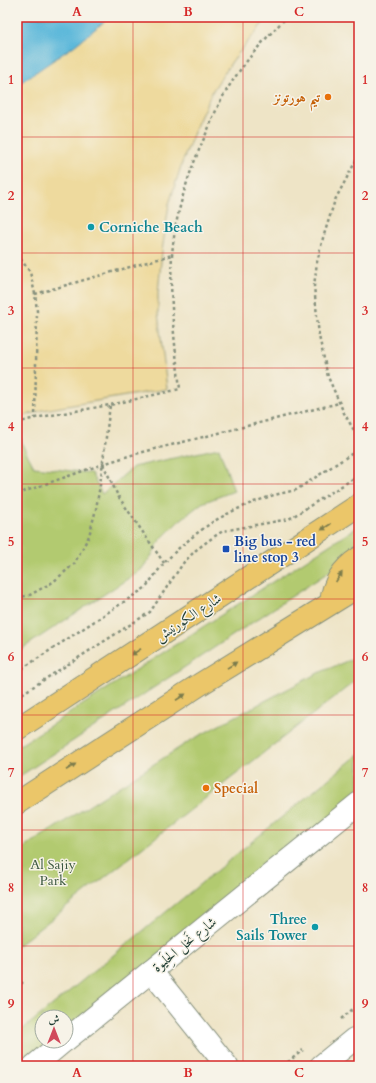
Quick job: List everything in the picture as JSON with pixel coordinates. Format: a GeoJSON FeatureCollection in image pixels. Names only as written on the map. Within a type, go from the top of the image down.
{"type":"FeatureCollection","features":[{"type":"Feature","properties":{"kind":"main road","name":"شارع الكورنيش"},"geometry":{"type":"LineString","coordinates":[[17,729],[359,505]]}},
{"type":"Feature","properties":{"kind":"main road"},"geometry":{"type":"LineString","coordinates":[[331,603],[332,592],[340,575],[347,567],[359,558]]}},
{"type":"Feature","properties":{"kind":"main road"},"geometry":{"type":"LineString","coordinates":[[17,803],[199,685],[359,586]]}},
{"type":"Feature","properties":{"kind":"street","name":"شارع نَخل الحِلَيوة"},"geometry":{"type":"LineString","coordinates":[[74,1033],[359,803]]}},
{"type":"Feature","properties":{"kind":"street"},"geometry":{"type":"LineString","coordinates":[[151,971],[227,1066]]}},
{"type":"Feature","properties":{"kind":"street"},"geometry":{"type":"LineString","coordinates":[[321,1066],[354,1039]]}},
{"type":"Feature","properties":{"kind":"street","name":"شارع نَخل الحِلَيوة"},"geometry":{"type":"LineString","coordinates":[[34,1066],[54,1049]]}},
{"type":"Feature","properties":{"kind":"path"},"geometry":{"type":"LineString","coordinates":[[17,423],[35,418],[110,405],[180,389],[172,324],[172,255],[179,215],[190,172],[221,100],[264,39],[287,17]]}},
{"type":"Feature","properties":{"kind":"path"},"geometry":{"type":"LineString","coordinates":[[359,155],[335,200],[317,262],[314,286],[319,336],[328,377],[339,403],[359,439]]}},
{"type":"Feature","properties":{"kind":"path"},"geometry":{"type":"LineString","coordinates":[[17,254],[30,272],[36,294],[35,418]]}},
{"type":"Feature","properties":{"kind":"path"},"geometry":{"type":"LineString","coordinates":[[36,294],[172,255]]}},
{"type":"Feature","properties":{"kind":"path"},"geometry":{"type":"LineString","coordinates":[[17,494],[135,454],[339,403]]}},
{"type":"Feature","properties":{"kind":"path"},"geometry":{"type":"LineString","coordinates":[[17,598],[30,594],[52,582],[74,564],[90,536],[103,464],[110,405]]}},
{"type":"Feature","properties":{"kind":"path"},"geometry":{"type":"LineString","coordinates":[[17,672],[145,588],[164,563],[196,534],[214,521],[254,502],[274,495],[296,490],[359,449]]}},
{"type":"Feature","properties":{"kind":"path"},"geometry":{"type":"LineString","coordinates":[[103,464],[118,496],[164,563]]}},
{"type":"Feature","properties":{"kind":"path"},"geometry":{"type":"LineString","coordinates":[[17,697],[150,612],[184,562],[196,550],[212,538],[224,531],[289,518],[359,475]]}},
{"type":"Feature","properties":{"kind":"path"},"geometry":{"type":"LineString","coordinates":[[17,977],[23,984]]}},
{"type":"Feature","properties":{"kind":"green space"},"geometry":{"type":"Polygon","coordinates":[[[18,428],[23,446],[34,467],[91,473],[102,494],[133,467],[219,448],[234,491],[202,503],[179,521],[160,540],[152,555],[141,570],[17,652],[18,428]]]}},
{"type":"Feature","properties":{"kind":"green space"},"geometry":{"type":"Polygon","coordinates":[[[359,526],[359,552],[17,778],[17,747],[359,526]]]}},
{"type":"Feature","properties":{"kind":"green space","name":"Al Sajiy Park"},"geometry":{"type":"Polygon","coordinates":[[[359,656],[359,678],[17,946],[17,852],[193,739],[316,674],[359,656]]]}},
{"type":"Feature","properties":{"kind":"green space"},"geometry":{"type":"Polygon","coordinates":[[[359,754],[359,795],[74,1025],[74,1009],[48,1009],[359,754]]]}},
{"type":"Feature","properties":{"kind":"green space"},"geometry":{"type":"Polygon","coordinates":[[[34,1020],[34,1049],[44,1049],[23,1066],[17,1066],[17,1034],[34,1020]]]}},
{"type":"Feature","properties":{"kind":"sand","name":"Corniche Beach"},"geometry":{"type":"Polygon","coordinates":[[[96,17],[268,17],[233,60],[213,90],[198,122],[182,163],[169,204],[158,293],[158,313],[167,389],[43,410],[17,418],[17,75],[96,17]]]}},
{"type":"Feature","properties":{"kind":"water"},"geometry":{"type":"Polygon","coordinates":[[[17,17],[110,17],[74,46],[17,85],[17,17]]]}},
{"type":"Feature","properties":{"kind":"place","name":"تيم هورتونز"},"geometry":{"type":"Point","coordinates":[328,97]}},
{"type":"Feature","properties":{"kind":"place","name":"Corniche Beach"},"geometry":{"type":"Point","coordinates":[91,227]}},
{"type":"Feature","properties":{"kind":"place","name":"Big bus - red line stop 3"},"geometry":{"type":"Point","coordinates":[226,549]}},
{"type":"Feature","properties":{"kind":"place","name":"Special"},"geometry":{"type":"Point","coordinates":[206,788]}},
{"type":"Feature","properties":{"kind":"place","name":"Three Sails Tower"},"geometry":{"type":"Point","coordinates":[315,927]}}]}
